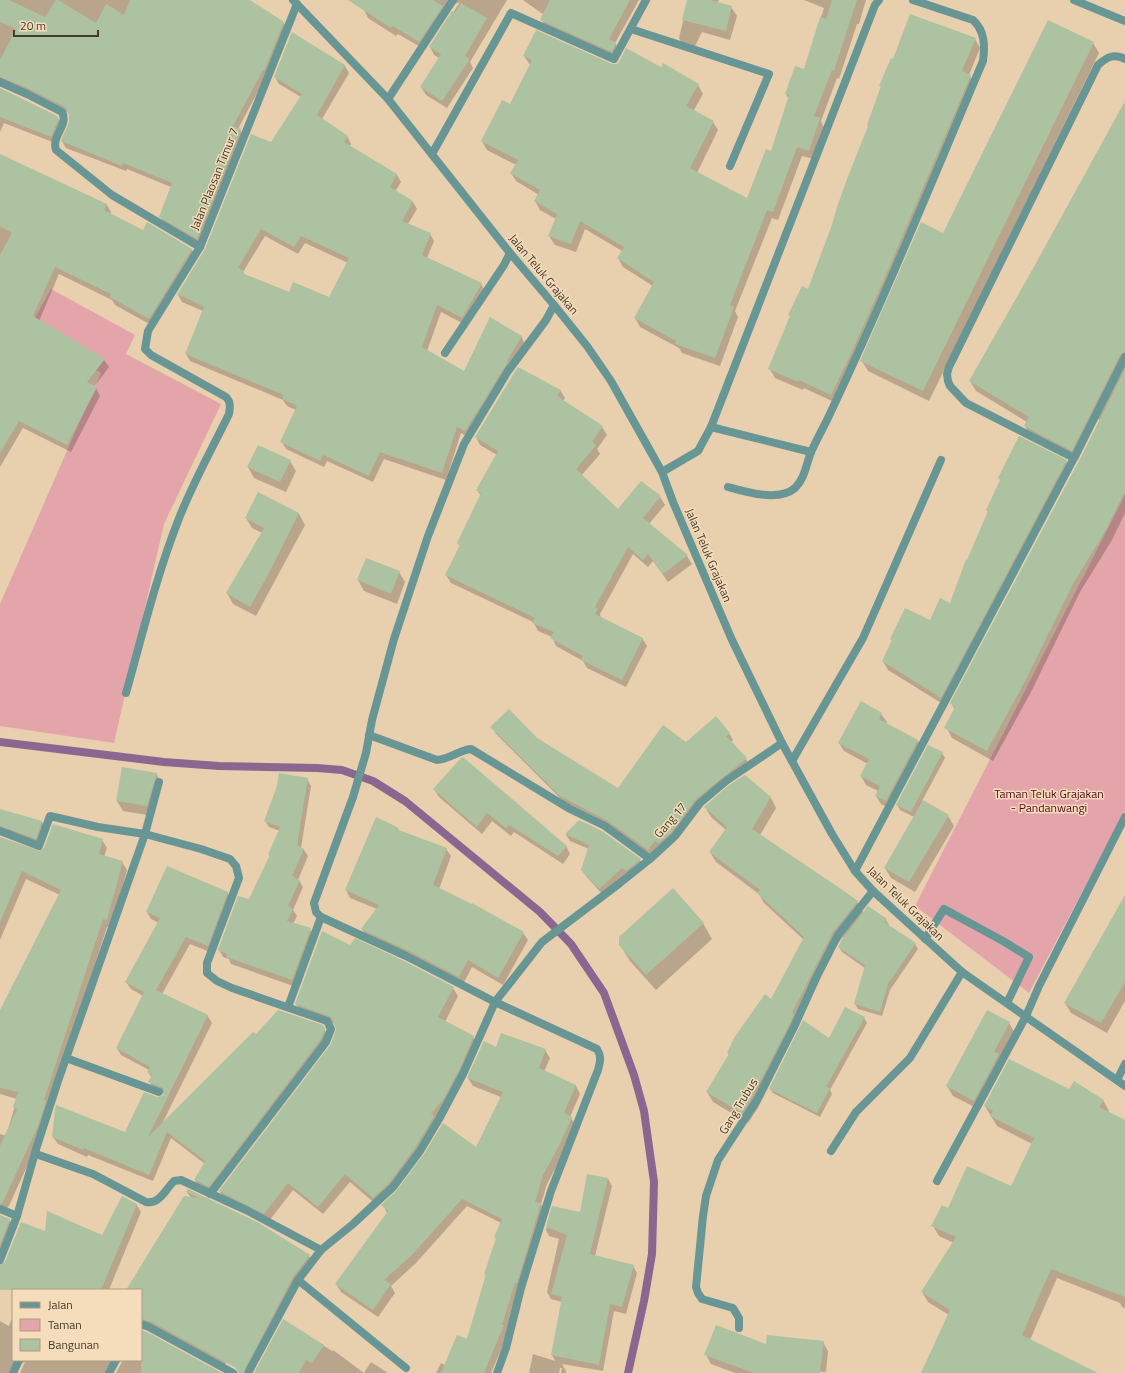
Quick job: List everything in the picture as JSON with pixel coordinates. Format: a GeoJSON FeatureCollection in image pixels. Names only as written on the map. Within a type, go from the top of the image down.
{"type":"FeatureCollection","features":[{"type":"Feature","properties":{"kind":"street"},"geometry":{"type":"LineString","coordinates":[[388,99],[453,0]]}},
{"type":"Feature","properties":{"kind":"street"},"geometry":{"type":"LineString","coordinates":[[432,154],[511,13],[614,58],[646,0]]}},
{"type":"Feature","properties":{"kind":"street"},"geometry":{"type":"LineString","coordinates":[[662,472],[698,451],[711,427],[875,5],[879,0]]}},
{"type":"Feature","properties":{"kind":"street"},"geometry":{"type":"LineString","coordinates":[[728,487],[750,493],[788,493],[801,482],[811,452],[857,356],[983,61],[985,49],[984,39],[978,25],[973,20],[913,0]]}},
{"type":"Feature","properties":{"kind":"street"},"geometry":{"type":"LineString","coordinates":[[1074,0],[1125,21]]}},
{"type":"Feature","properties":{"kind":"street","name":"Jalan Teluk Grajakan"},"geometry":{"type":"LineString","coordinates":[[295,2],[388,99],[510,253],[587,346],[610,381],[662,472],[673,502],[732,640],[782,742],[832,834],[856,871],[872,891],[962,972],[1125,1086]]}},
{"type":"Feature","properties":{"kind":"street","name":"Jalan Plaosan Timur 7"},"geometry":{"type":"LineString","coordinates":[[126,693],[164,560],[178,521],[193,486],[230,410],[230,404],[226,397],[151,355],[146,349],[148,332],[200,247],[295,2]]}},
{"type":"Feature","properties":{"kind":"street"},"geometry":{"type":"LineString","coordinates":[[631,29],[769,74],[730,166]]}},
{"type":"Feature","properties":{"kind":"street"},"geometry":{"type":"LineString","coordinates":[[1074,458],[966,403],[950,386],[947,374],[952,360],[1098,64],[1109,56],[1120,56],[1125,59]]}},
{"type":"Feature","properties":{"kind":"street"},"geometry":{"type":"LineString","coordinates":[[0,82],[62,112],[64,120],[54,142],[56,150],[112,195],[200,247]]}},
{"type":"Feature","properties":{"kind":"street"},"geometry":{"type":"LineString","coordinates":[[445,353],[504,265],[510,253]]}},
{"type":"Feature","properties":{"kind":"street"},"geometry":{"type":"LineString","coordinates":[[497,1373],[506,1348],[521,1288],[551,1191],[598,1070],[601,1060],[600,1053],[597,1049],[495,1002],[406,956],[321,917],[316,912],[314,903],[353,797],[366,753],[372,720],[394,639],[428,536],[464,444],[508,371],[546,320],[554,305]]}},
{"type":"Feature","properties":{"kind":"street"},"geometry":{"type":"LineString","coordinates":[[856,871],[1074,458],[1125,357]]}},
{"type":"Feature","properties":{"kind":"street"},"geometry":{"type":"LineString","coordinates":[[711,427],[811,452]]}},
{"type":"Feature","properties":{"kind":"street"},"geometry":{"type":"LineString","coordinates":[[792,760],[863,638],[941,460]]}},
{"type":"Feature","properties":{"kind":"street"},"geometry":{"type":"LineString","coordinates":[[369,735],[437,760],[444,760],[464,750],[471,750],[570,810],[606,826],[650,859]]}},
{"type":"Feature","properties":{"kind":"street","name":"Gang 17"},"geometry":{"type":"LineString","coordinates":[[248,1373],[298,1280],[321,1250],[353,1224],[393,1187],[420,1151],[464,1072],[495,1002],[542,942],[650,859],[674,836],[700,803],[726,781],[782,742]]}},
{"type":"Feature","properties":{"kind":"street"},"geometry":{"type":"LineString","coordinates":[[0,1260],[18,1216],[37,1146],[66,1058],[145,834],[159,782]]}},
{"type":"Feature","properties":{"kind":"street"},"geometry":{"type":"LineString","coordinates":[[0,832],[39,846],[50,816],[98,827],[145,834],[201,849],[230,859],[236,866],[239,878],[207,963],[207,972],[217,981],[232,988],[327,1021],[331,1029],[326,1042],[210,1194]]}},
{"type":"Feature","properties":{"kind":"street"},"geometry":{"type":"LineString","coordinates":[[937,1181],[1026,1016],[1039,986],[1125,817]]}},
{"type":"Feature","properties":{"kind":"street","name":"Gang Trubus"},"geometry":{"type":"LineString","coordinates":[[739,1328],[739,1318],[734,1308],[702,1299],[696,1287],[706,1196],[718,1160],[757,1100],[794,1028],[817,976],[838,935],[872,891]]}},
{"type":"Feature","properties":{"kind":"street"},"geometry":{"type":"LineString","coordinates":[[926,939],[944,909],[1029,957],[1006,1003]]}},
{"type":"Feature","properties":{"kind":"street"},"geometry":{"type":"LineString","coordinates":[[288,1007],[321,917]]}},
{"type":"Feature","properties":{"kind":"street"},"geometry":{"type":"LineString","coordinates":[[831,1151],[856,1112],[910,1058],[962,972]]}},
{"type":"Feature","properties":{"kind":"street"},"geometry":{"type":"LineString","coordinates":[[66,1058],[159,1092]]}},
{"type":"Feature","properties":{"kind":"street"},"geometry":{"type":"LineString","coordinates":[[1117,1080],[1125,1064]]}},
{"type":"Feature","properties":{"kind":"street"},"geometry":{"type":"LineString","coordinates":[[36,1154],[93,1174],[150,1203],[155,1202],[174,1181],[178,1180],[246,1210],[321,1250]]}},
{"type":"Feature","properties":{"kind":"street"},"geometry":{"type":"LineString","coordinates":[[0,1209],[18,1216]]}},
{"type":"Feature","properties":{"kind":"street"},"geometry":{"type":"LineString","coordinates":[[298,1280],[406,1368]]}},
{"type":"Feature","properties":{"kind":"street"},"geometry":{"type":"LineString","coordinates":[[142,1324],[233,1373]]}},
{"type":"Feature","properties":{"kind":"street"},"geometry":{"type":"LineString","coordinates":[[13,1373],[19,1361]]}},
{"type":"Feature","properties":{"kind":"street"},"geometry":{"type":"LineString","coordinates":[[109,1373],[115,1361]]}},
{"type":"Feature","properties":{"kind":"green space"},"geometry":{"type":"Polygon","coordinates":[[[51,289],[135,335],[126,354],[221,404],[164,524],[114,743],[0,726],[0,604],[101,373],[27,332],[51,289]]]}},
{"type":"Feature","properties":{"kind":"green space","name":"Taman Teluk Grajakan - Pandanwangi"},"geometry":{"type":"Polygon","coordinates":[[[1125,495],[1125,810],[1029,993],[915,906],[1125,495]]]}},
{"type":"Feature","properties":{"kind":"building"},"geometry":{"type":"Polygon","coordinates":[[[0,0],[9,0],[45,17],[56,0],[58,0],[96,23],[106,4],[124,15],[130,0],[250,0],[284,22],[264,71],[263,70],[233,126],[241,129],[197,239],[159,217],[172,183],[123,163],[122,166],[61,141],[69,122],[69,115],[65,107],[29,89],[0,77],[0,60],[16,29],[0,22],[0,0]]]}},
{"type":"Feature","properties":{"kind":"building"},"geometry":{"type":"Polygon","coordinates":[[[348,0],[433,0],[443,6],[419,42],[393,26],[391,28],[348,0]]]}},
{"type":"Feature","properties":{"kind":"building"},"geometry":{"type":"Polygon","coordinates":[[[550,0],[630,0],[609,39],[616,43],[612,52],[540,20],[550,0]]]}},
{"type":"Feature","properties":{"kind":"building"},"geometry":{"type":"Polygon","coordinates":[[[687,0],[710,0],[732,6],[726,31],[682,20],[687,0]]]}},
{"type":"Feature","properties":{"kind":"building"},"geometry":{"type":"Polygon","coordinates":[[[832,0],[857,0],[834,71],[832,70],[814,116],[820,118],[809,151],[797,147],[773,212],[767,210],[730,305],[734,307],[715,358],[675,344],[676,341],[634,318],[654,282],[617,258],[624,247],[580,221],[571,244],[548,236],[557,214],[534,201],[540,190],[510,173],[518,160],[481,141],[502,100],[510,104],[532,60],[523,56],[536,30],[612,64],[617,64],[619,62],[626,48],[661,67],[663,63],[699,84],[686,106],[714,121],[690,168],[747,198],[766,149],[771,151],[789,95],[785,94],[795,66],[804,69],[820,17],[826,19],[832,0]]]}},
{"type":"Feature","properties":{"kind":"building"},"geometry":{"type":"Polygon","coordinates":[[[461,3],[487,18],[465,56],[470,59],[442,101],[420,87],[441,54],[429,47],[452,11],[455,13],[461,3]]]}},
{"type":"Feature","properties":{"kind":"building"},"geometry":{"type":"Polygon","coordinates":[[[910,14],[976,38],[962,71],[971,75],[882,284],[831,395],[799,380],[798,382],[768,369],[790,316],[788,315],[802,286],[808,289],[849,174],[868,126],[867,125],[881,86],[879,86],[891,58],[893,59],[910,14]]]}},
{"type":"Feature","properties":{"kind":"building"},"geometry":{"type":"Polygon","coordinates":[[[1048,20],[1094,42],[923,391],[860,361],[921,222],[943,233],[1048,20]]]}},
{"type":"Feature","properties":{"kind":"building"},"geometry":{"type":"Polygon","coordinates":[[[292,32],[345,65],[317,115],[348,136],[344,142],[397,174],[390,187],[413,201],[402,221],[431,233],[422,255],[482,283],[462,318],[437,305],[422,347],[464,371],[490,317],[522,336],[507,361],[508,362],[465,431],[457,427],[442,473],[380,452],[369,476],[323,455],[320,461],[280,442],[297,406],[282,399],[284,395],[185,354],[204,307],[177,295],[205,249],[251,134],[271,142],[302,94],[274,77],[292,32]],[[261,229],[238,268],[243,270],[242,273],[289,292],[293,282],[329,297],[349,258],[301,236],[294,247],[261,229]]]}},
{"type":"Feature","properties":{"kind":"building"},"geometry":{"type":"Polygon","coordinates":[[[0,88],[57,116],[58,120],[51,137],[0,117],[0,88]]]}},
{"type":"Feature","properties":{"kind":"building"},"geometry":{"type":"Polygon","coordinates":[[[1125,101],[1125,352],[1120,355],[1072,451],[1024,426],[1029,417],[969,381],[1030,274],[1125,101]]]}},
{"type":"Feature","properties":{"kind":"building"},"geometry":{"type":"Polygon","coordinates":[[[0,154],[107,204],[104,210],[143,230],[147,222],[192,249],[149,319],[110,297],[111,294],[55,267],[33,316],[105,359],[87,382],[97,387],[67,445],[19,421],[0,453],[0,255],[12,233],[0,226],[0,154]]]}},
{"type":"Feature","properties":{"kind":"building"},"geometry":{"type":"Polygon","coordinates":[[[518,367],[561,390],[557,396],[603,426],[592,442],[596,445],[576,469],[618,509],[641,481],[661,496],[643,518],[688,555],[663,574],[648,554],[643,560],[628,547],[595,607],[598,609],[595,614],[643,638],[622,680],[581,660],[583,656],[550,638],[554,632],[532,623],[535,618],[445,575],[460,545],[457,543],[481,493],[476,490],[498,451],[475,437],[518,367]]]}},
{"type":"Feature","properties":{"kind":"building"},"geometry":{"type":"Polygon","coordinates":[[[1125,369],[1125,491],[1106,530],[1074,582],[1024,683],[987,751],[944,728],[955,707],[950,703],[1079,461],[1125,369]]]}},
{"type":"Feature","properties":{"kind":"building"},"geometry":{"type":"Polygon","coordinates":[[[1019,436],[1067,460],[941,698],[882,661],[892,640],[890,639],[905,608],[930,620],[940,598],[950,603],[966,559],[967,560],[988,511],[986,510],[1000,480],[998,478],[1019,436]]]}},
{"type":"Feature","properties":{"kind":"building"},"geometry":{"type":"Polygon","coordinates":[[[258,445],[291,460],[280,482],[247,467],[258,445]]]}},
{"type":"Feature","properties":{"kind":"building"},"geometry":{"type":"Polygon","coordinates":[[[258,492],[299,513],[250,607],[226,593],[264,528],[245,518],[258,492]]]}},
{"type":"Feature","properties":{"kind":"building"},"geometry":{"type":"Polygon","coordinates":[[[366,558],[400,571],[391,594],[357,580],[366,558]]]}},
{"type":"Feature","properties":{"kind":"building"},"geometry":{"type":"Polygon","coordinates":[[[861,701],[882,713],[879,719],[918,740],[886,801],[875,796],[880,786],[860,776],[869,759],[838,743],[861,701]]]}},
{"type":"Feature","properties":{"kind":"building"},"geometry":{"type":"Polygon","coordinates":[[[509,709],[537,738],[618,788],[663,725],[686,742],[716,716],[730,733],[726,736],[747,758],[696,799],[671,833],[659,843],[655,841],[648,850],[608,821],[560,796],[490,727],[509,709]]]}},
{"type":"Feature","properties":{"kind":"building"},"geometry":{"type":"Polygon","coordinates":[[[928,745],[943,752],[911,812],[896,805],[928,745]]]}},
{"type":"Feature","properties":{"kind":"building"},"geometry":{"type":"Polygon","coordinates":[[[463,757],[567,846],[558,856],[509,825],[506,828],[487,813],[477,827],[433,789],[463,757]]]}},
{"type":"Feature","properties":{"kind":"building"},"geometry":{"type":"Polygon","coordinates":[[[122,767],[157,773],[147,806],[116,801],[122,767]]]}},
{"type":"Feature","properties":{"kind":"building"},"geometry":{"type":"Polygon","coordinates":[[[279,773],[308,778],[297,845],[304,849],[292,876],[300,880],[288,906],[293,909],[287,921],[311,928],[292,980],[226,957],[227,954],[218,950],[238,896],[249,899],[270,855],[268,855],[280,827],[264,821],[277,786],[279,773]]]}},
{"type":"Feature","properties":{"kind":"building"},"geometry":{"type":"Polygon","coordinates":[[[745,775],[771,797],[752,829],[858,901],[833,932],[792,1013],[794,1014],[789,1025],[752,1097],[742,1113],[706,1092],[729,1054],[727,1053],[734,1038],[765,994],[771,999],[804,937],[757,893],[760,890],[709,852],[727,827],[704,807],[729,785],[745,775]]]}},
{"type":"Feature","properties":{"kind":"building"},"geometry":{"type":"Polygon","coordinates":[[[923,800],[949,815],[909,882],[884,868],[923,800]]]}},
{"type":"Feature","properties":{"kind":"building"},"geometry":{"type":"Polygon","coordinates":[[[0,809],[42,821],[36,839],[0,826],[0,809]]]}},
{"type":"Feature","properties":{"kind":"building"},"geometry":{"type":"Polygon","coordinates":[[[376,817],[397,827],[396,829],[447,848],[433,885],[472,903],[524,932],[498,978],[468,960],[459,977],[409,951],[361,929],[379,905],[345,890],[376,817]]]}},
{"type":"Feature","properties":{"kind":"building"},"geometry":{"type":"Polygon","coordinates":[[[579,820],[602,831],[641,859],[626,871],[622,868],[599,889],[581,870],[589,845],[565,834],[579,820]]]}},
{"type":"Feature","properties":{"kind":"building"},"geometry":{"type":"Polygon","coordinates":[[[53,824],[103,839],[99,854],[123,861],[107,920],[103,919],[44,1100],[46,1101],[38,1126],[2,1204],[0,1204],[0,1146],[17,1109],[13,1107],[18,1092],[0,1088],[0,1010],[61,890],[22,871],[0,922],[0,837],[40,851],[44,848],[53,824]]]}},
{"type":"Feature","properties":{"kind":"building"},"geometry":{"type":"Polygon","coordinates":[[[167,866],[228,892],[208,946],[186,937],[156,990],[208,1015],[148,1137],[253,1032],[256,1034],[278,1010],[323,1025],[325,1029],[321,1039],[209,1187],[194,1180],[205,1161],[167,1132],[149,1175],[84,1148],[83,1150],[52,1137],[56,1105],[125,1132],[144,1092],[157,1097],[164,1094],[163,1088],[148,1082],[152,1075],[147,1072],[150,1067],[116,1048],[144,992],[125,982],[160,918],[146,912],[167,866]]]}},
{"type":"Feature","properties":{"kind":"building"},"geometry":{"type":"Polygon","coordinates":[[[673,888],[704,923],[646,975],[619,945],[619,937],[673,888]]]}},
{"type":"Feature","properties":{"kind":"building"},"geometry":{"type":"Polygon","coordinates":[[[1125,895],[1125,982],[1101,1023],[1064,1003],[1125,895]]]}},
{"type":"Feature","properties":{"kind":"building"},"geometry":{"type":"Polygon","coordinates":[[[868,906],[887,919],[884,922],[916,943],[888,984],[880,1012],[854,1004],[865,965],[838,947],[843,938],[868,906]]]}},
{"type":"Feature","properties":{"kind":"building"},"geometry":{"type":"Polygon","coordinates":[[[322,931],[350,945],[355,938],[454,987],[438,1017],[474,1036],[459,1070],[443,1100],[431,1114],[434,1116],[415,1148],[389,1183],[373,1198],[345,1174],[318,1207],[288,1183],[264,1214],[219,1191],[331,1044],[336,1029],[332,1018],[295,1004],[322,931]]]}},
{"type":"Feature","properties":{"kind":"building"},"geometry":{"type":"Polygon","coordinates":[[[845,1007],[865,1017],[826,1087],[830,1088],[817,1113],[769,1089],[803,1020],[829,1038],[845,1007]]]}},
{"type":"Feature","properties":{"kind":"building"},"geometry":{"type":"Polygon","coordinates":[[[987,1010],[1010,1022],[994,1052],[999,1054],[974,1101],[946,1086],[987,1010]]]}},
{"type":"Feature","properties":{"kind":"building"},"geometry":{"type":"Polygon","coordinates":[[[501,1033],[546,1049],[539,1068],[576,1085],[564,1113],[572,1117],[560,1144],[543,1175],[535,1202],[541,1203],[517,1283],[515,1283],[502,1325],[504,1325],[484,1373],[441,1373],[457,1335],[467,1339],[486,1274],[484,1274],[496,1238],[494,1237],[502,1219],[462,1199],[412,1255],[384,1280],[391,1284],[373,1310],[335,1284],[388,1211],[381,1205],[397,1190],[424,1154],[443,1123],[476,1147],[503,1092],[467,1078],[484,1041],[496,1047],[501,1033]]]}},
{"type":"Feature","properties":{"kind":"building"},"geometry":{"type":"Polygon","coordinates":[[[1009,1059],[1069,1089],[1074,1081],[1104,1100],[1099,1107],[1125,1120],[1125,1297],[1051,1269],[1022,1335],[1098,1373],[921,1373],[950,1310],[921,1292],[956,1237],[931,1226],[942,1205],[948,1208],[967,1166],[1011,1186],[1034,1138],[990,1116],[993,1111],[984,1106],[1009,1059]]]}},
{"type":"Feature","properties":{"kind":"building"},"geometry":{"type":"Polygon","coordinates":[[[587,1174],[608,1178],[590,1254],[634,1265],[622,1307],[610,1304],[599,1365],[551,1355],[562,1297],[551,1294],[567,1235],[546,1227],[545,1230],[552,1206],[580,1212],[587,1174]]]}},
{"type":"Feature","properties":{"kind":"building"},"geometry":{"type":"Polygon","coordinates":[[[188,1189],[259,1223],[310,1255],[293,1277],[243,1373],[238,1373],[236,1368],[152,1322],[142,1319],[142,1289],[127,1289],[184,1196],[200,1198],[186,1192],[188,1189]]]}},
{"type":"Feature","properties":{"kind":"building"},"geometry":{"type":"Polygon","coordinates":[[[122,1196],[137,1204],[101,1289],[0,1290],[0,1265],[5,1262],[21,1222],[45,1231],[47,1211],[102,1235],[122,1196]]]}},
{"type":"Feature","properties":{"kind":"building"},"geometry":{"type":"Polygon","coordinates":[[[0,1215],[10,1219],[0,1245],[0,1215]]]}},
{"type":"Feature","properties":{"kind":"building"},"geometry":{"type":"Polygon","coordinates":[[[283,1319],[324,1345],[312,1363],[306,1360],[299,1373],[254,1373],[283,1319]]]}},
{"type":"Feature","properties":{"kind":"building"},"geometry":{"type":"Polygon","coordinates":[[[716,1325],[766,1344],[767,1335],[824,1341],[820,1373],[754,1373],[704,1355],[716,1325]]]}},
{"type":"Feature","properties":{"kind":"building"},"geometry":{"type":"Polygon","coordinates":[[[142,1330],[222,1373],[141,1373],[142,1330]]]}},
{"type":"Feature","properties":{"kind":"waterway"},"geometry":{"type":"LineString","coordinates":[[0,742],[164,762],[219,766],[342,770],[373,781],[405,801],[540,912],[571,944],[604,993],[634,1075],[644,1111],[654,1182],[652,1254],[644,1301],[628,1373]]}}]}
